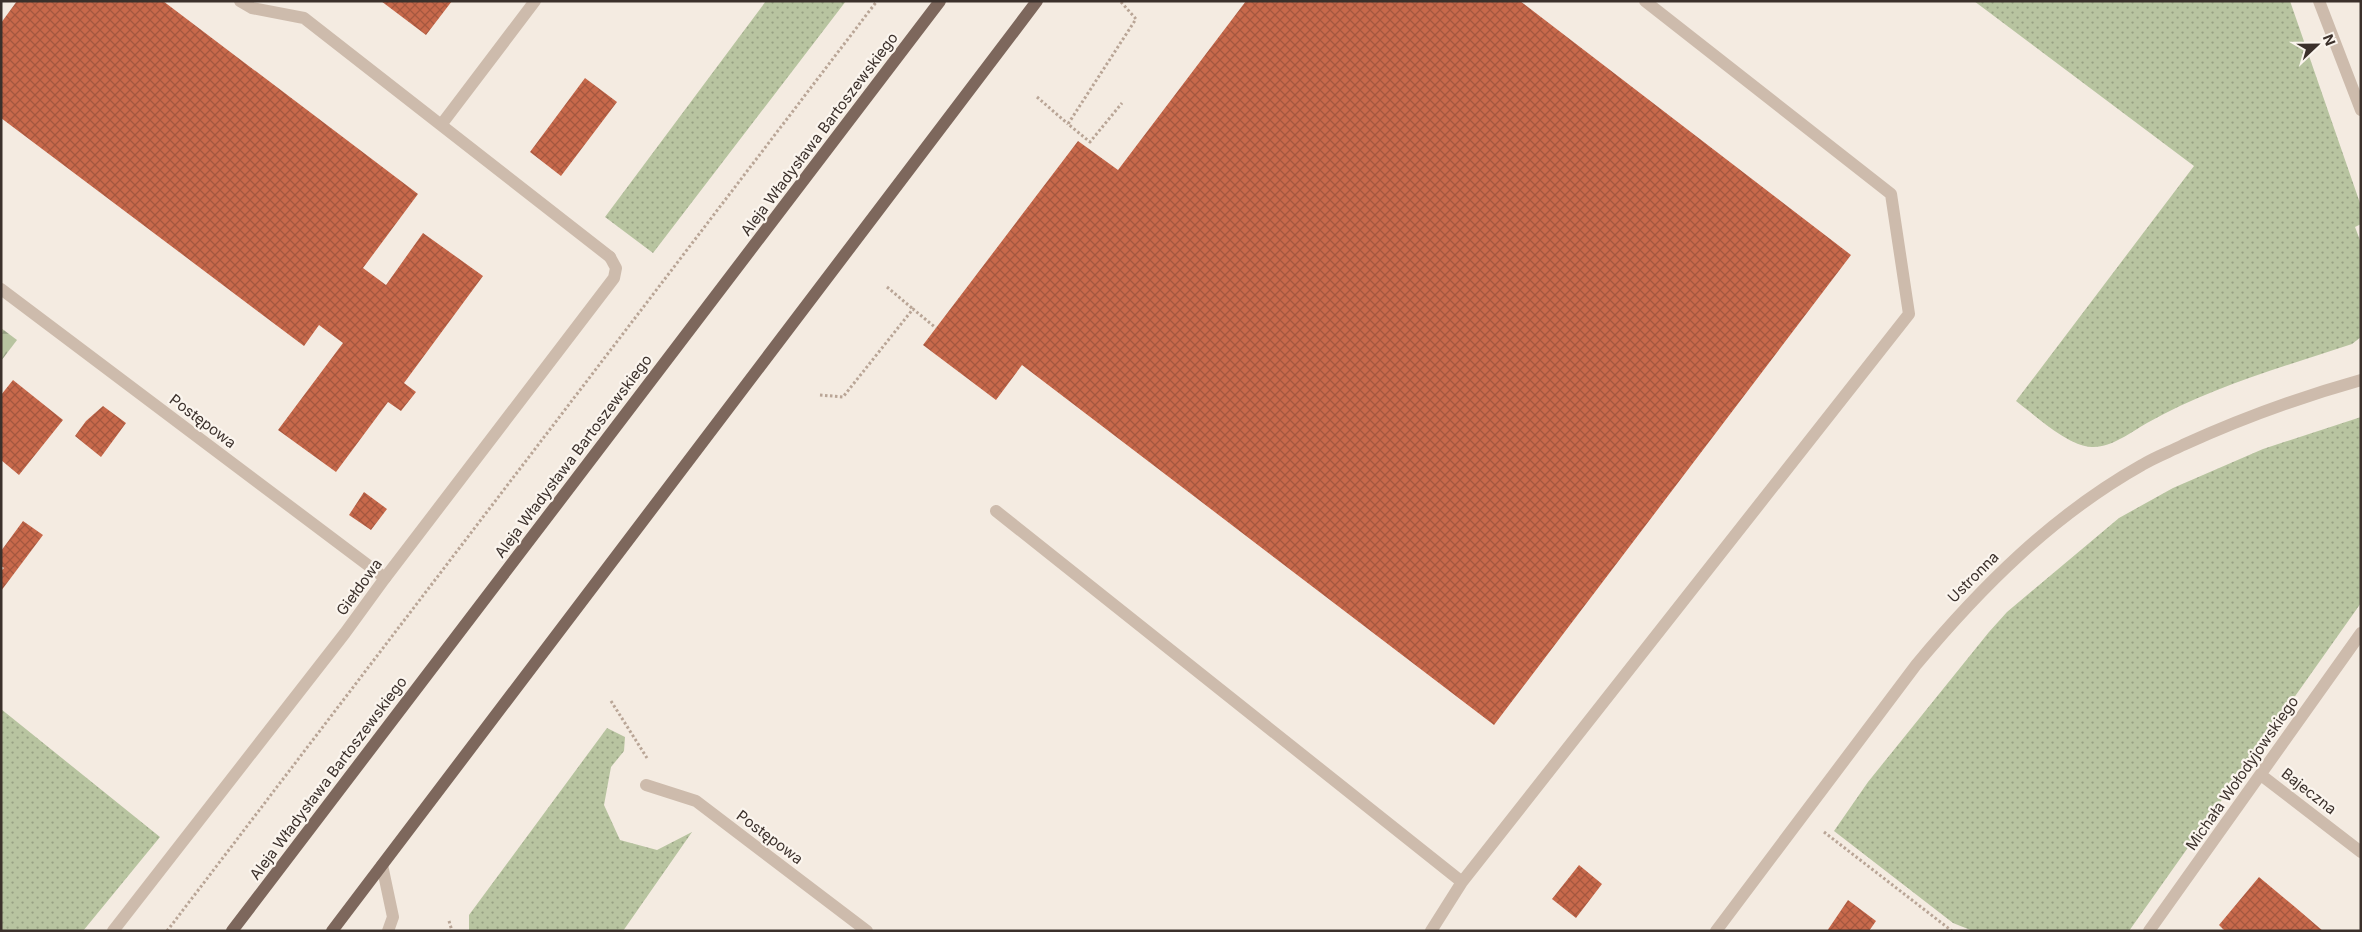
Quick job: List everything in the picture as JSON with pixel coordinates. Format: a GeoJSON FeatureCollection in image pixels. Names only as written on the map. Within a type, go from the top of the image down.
{"type":"FeatureCollection","features":[{"type":"Feature","properties":{"kind":"main road","name":"Aleja Władysława Bartoszewskiego"},"geometry":{"type":"LineString","coordinates":[[232,931],[940,1]]}},
{"type":"Feature","properties":{"kind":"main road"},"geometry":{"type":"LineString","coordinates":[[332,931],[1037,1]]}},
{"type":"Feature","properties":{"kind":"street"},"geometry":{"type":"LineString","coordinates":[[240,1],[252,8],[304,18],[441,125],[535,1]]}},
{"type":"Feature","properties":{"kind":"street"},"geometry":{"type":"LineString","coordinates":[[1431,931],[1462,882],[1909,314],[1891,194],[1645,1]]}},
{"type":"Feature","properties":{"kind":"street"},"geometry":{"type":"LineString","coordinates":[[2319,1],[2361,110]]}},
{"type":"Feature","properties":{"kind":"street","name":"Giełdowa"},"geometry":{"type":"LineString","coordinates":[[113,931],[345,633],[614,278],[616,268],[610,257],[441,125]]}},
{"type":"Feature","properties":{"kind":"street","name":"Postępowa"},"geometry":{"type":"LineString","coordinates":[[1,289],[385,578]]}},
{"type":"Feature","properties":{"kind":"street","name":"Ustronna"},"geometry":{"type":"LineString","coordinates":[[1716,931],[1880,710],[1950,623],[2028,546],[2068,514],[2142,464],[2222,427],[2361,380]]}},
{"type":"Feature","properties":{"kind":"street"},"geometry":{"type":"LineString","coordinates":[[996,512],[1462,882]]}},
{"type":"Feature","properties":{"kind":"street","name":"Michała Wołodyjowskiego"},"geometry":{"type":"LineString","coordinates":[[2149,931],[2361,633]]}},
{"type":"Feature","properties":{"kind":"street","name":"Bajeczna"},"geometry":{"type":"LineString","coordinates":[[2261,775],[2361,852]]}},
{"type":"Feature","properties":{"kind":"street","name":"Postępowa"},"geometry":{"type":"LineString","coordinates":[[646,785],[696,801],[867,931]]}},
{"type":"Feature","properties":{"kind":"street"},"geometry":{"type":"LineString","coordinates":[[382,865],[393,917],[388,931]]}},
{"type":"Feature","properties":{"kind":"path"},"geometry":{"type":"LineString","coordinates":[[167,931],[877,1]]}},
{"type":"Feature","properties":{"kind":"path"},"geometry":{"type":"LineString","coordinates":[[1068,124],[1136,20],[1121,2]]}},
{"type":"Feature","properties":{"kind":"path"},"geometry":{"type":"LineString","coordinates":[[1037,97],[1090,142],[1122,103]]}},
{"type":"Feature","properties":{"kind":"path"},"geometry":{"type":"LineString","coordinates":[[887,287],[936,328]]}},
{"type":"Feature","properties":{"kind":"path"},"geometry":{"type":"LineString","coordinates":[[820,395],[843,397],[913,309]]}},
{"type":"Feature","properties":{"kind":"path"},"geometry":{"type":"LineString","coordinates":[[612,701],[669,792]]}},
{"type":"Feature","properties":{"kind":"path"},"geometry":{"type":"LineString","coordinates":[[1802,816],[1853,853],[1952,931]]}},
{"type":"Feature","properties":{"kind":"path"},"geometry":{"type":"LineString","coordinates":[[449,921],[452,931]]}},
{"type":"Feature","properties":{"kind":"green space"},"geometry":{"type":"Polygon","coordinates":[[[766,1],[846,1],[653,253],[605,217],[766,1]]]}},
{"type":"Feature","properties":{"kind":"green space"},"geometry":{"type":"Polygon","coordinates":[[[1974,1],[2290,1],[2361,206],[2361,224],[2355,227],[2361,243],[2361,337],[2352,344],[2222,388],[2171,410],[2121,439],[2099,447],[2073,442],[2016,401],[2194,166],[1974,1]]]}},
{"type":"Feature","properties":{"kind":"green space"},"geometry":{"type":"Polygon","coordinates":[[[1,328],[17,340],[1,361],[1,328]]]}},
{"type":"Feature","properties":{"kind":"green space"},"geometry":{"type":"Polygon","coordinates":[[[2361,417],[2361,603],[2129,931],[1973,931],[1953,923],[1834,831],[1868,782],[2007,612],[2119,518],[2173,488],[2263,449],[2361,417]]]}},
{"type":"Feature","properties":{"kind":"green space"},"geometry":{"type":"Polygon","coordinates":[[[1,709],[160,837],[83,931],[1,931],[1,709]]]}},
{"type":"Feature","properties":{"kind":"green space"},"geometry":{"type":"Polygon","coordinates":[[[607,728],[625,737],[624,751],[611,767],[604,805],[620,840],[657,850],[692,832],[623,931],[469,931],[469,915],[607,728]]]}},
{"type":"Feature","properties":{"kind":"building"},"geometry":{"type":"Polygon","coordinates":[[[17,1],[163,1],[418,194],[363,268],[386,285],[423,233],[483,276],[404,383],[416,392],[401,411],[388,402],[336,472],[278,430],[343,343],[319,325],[304,346],[1,118],[1,23],[17,1]]]}},
{"type":"Feature","properties":{"kind":"building"},"geometry":{"type":"Polygon","coordinates":[[[381,1],[452,1],[426,35],[381,1]]]}},
{"type":"Feature","properties":{"kind":"building"},"geometry":{"type":"Polygon","coordinates":[[[1246,1],[1520,1],[1851,255],[1494,725],[1022,365],[996,400],[923,345],[1078,141],[1118,170],[1246,1]]]}},
{"type":"Feature","properties":{"kind":"building"},"geometry":{"type":"Polygon","coordinates":[[[585,78],[617,102],[561,176],[530,152],[585,78]]]}},
{"type":"Feature","properties":{"kind":"building"},"geometry":{"type":"Polygon","coordinates":[[[13,380],[63,420],[19,475],[1,460],[1,395],[13,380]]]}},
{"type":"Feature","properties":{"kind":"building"},"geometry":{"type":"Polygon","coordinates":[[[103,406],[126,423],[101,457],[75,436],[86,421],[103,406]]]}},
{"type":"Feature","properties":{"kind":"building"},"geometry":{"type":"Polygon","coordinates":[[[364,492],[387,509],[371,530],[349,515],[364,492]]]}},
{"type":"Feature","properties":{"kind":"building"},"geometry":{"type":"Polygon","coordinates":[[[23,521],[43,535],[1,591],[1,571],[4,568],[1,566],[1,551],[23,521]]]}},
{"type":"Feature","properties":{"kind":"building"},"geometry":{"type":"Polygon","coordinates":[[[1579,865],[1602,884],[1576,918],[1552,899],[1579,865]]]}},
{"type":"Feature","properties":{"kind":"building"},"geometry":{"type":"Polygon","coordinates":[[[2259,877],[2323,931],[2225,931],[2219,925],[2259,877]]]}},
{"type":"Feature","properties":{"kind":"building"},"geometry":{"type":"Polygon","coordinates":[[[1848,900],[1876,921],[1869,931],[1827,931],[1848,900]]]}}]}
